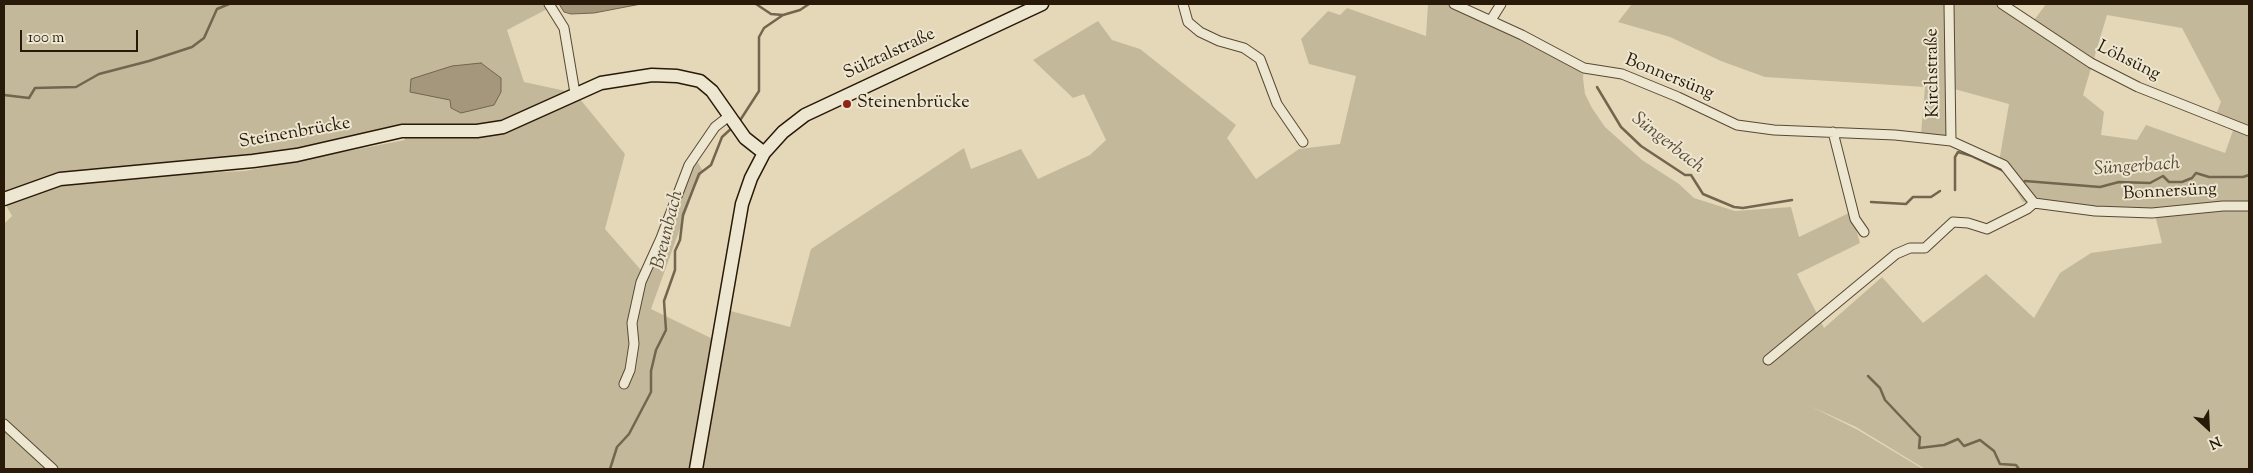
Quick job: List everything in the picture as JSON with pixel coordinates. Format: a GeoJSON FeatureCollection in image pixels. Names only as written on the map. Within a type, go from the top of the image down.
{"type":"FeatureCollection","features":[{"type":"Feature","properties":{"kind":"main road","name":"Sülztalstraße"},"geometry":{"type":"LineString","coordinates":[[764,153],[783,132],[805,115],[1042,4]]}},
{"type":"Feature","properties":{"kind":"main road","name":"Steinenbrücke"},"geometry":{"type":"LineString","coordinates":[[9,196],[60,179],[270,159],[297,155],[402,131],[477,131],[503,127],[520,121],[575,93],[601,83],[627,78],[677,76],[695,79],[706,86],[745,138],[764,153]]}},
{"type":"Feature","properties":{"kind":"main road"},"geometry":{"type":"LineString","coordinates":[[696,469],[742,204],[751,178],[764,153]]}},
{"type":"Feature","properties":{"kind":"street"},"geometry":{"type":"LineString","coordinates":[[549,4],[564,28],[575,93]]}},
{"type":"Feature","properties":{"kind":"street"},"geometry":{"type":"LineString","coordinates":[[1183,4],[1188,22],[1200,32],[1219,41],[1244,48],[1260,59],[1277,104],[1303,142]]}},
{"type":"Feature","properties":{"kind":"street","name":"Bonnersüng"},"geometry":{"type":"LineString","coordinates":[[1454,4],[1491,20],[1584,68],[1622,74],[1678,97],[1737,125],[1774,130],[1833,132],[1951,142],[2004,165],[2034,203],[2095,211],[2152,213],[2223,206],[2249,206]]}},
{"type":"Feature","properties":{"kind":"street"},"geometry":{"type":"LineString","coordinates":[[1491,20],[1501,4]]}},
{"type":"Feature","properties":{"kind":"street","name":"Kirchstraße"},"geometry":{"type":"LineString","coordinates":[[1949,4],[1951,142]]}},
{"type":"Feature","properties":{"kind":"street","name":"Löhsüng"},"geometry":{"type":"LineString","coordinates":[[2002,4],[2099,68],[2138,87],[2249,131]]}},
{"type":"Feature","properties":{"kind":"street"},"geometry":{"type":"LineString","coordinates":[[624,384],[630,370],[634,344],[632,323],[641,282],[661,238],[689,165],[715,128],[733,122]]}},
{"type":"Feature","properties":{"kind":"street"},"geometry":{"type":"LineString","coordinates":[[1833,132],[1855,219],[1864,232]]}},
{"type":"Feature","properties":{"kind":"street"},"geometry":{"type":"LineString","coordinates":[[1768,360],[1896,254],[1910,248],[1925,248],[1953,222],[1968,223],[1987,229],[2027,209],[2034,203]]}},
{"type":"Feature","properties":{"kind":"street"},"geometry":{"type":"LineString","coordinates":[[4,424],[53,469]]}},
{"type":"Feature","properties":{"kind":"shaded area"},"geometry":{"type":"Polygon","coordinates":[[[4,4],[546,4],[549,8],[507,30],[524,82],[575,93],[625,154],[605,229],[647,277],[688,173],[697,161],[703,171],[695,187],[651,309],[717,341],[694,469],[4,469],[4,224],[12,216],[4,202],[4,4]],[[402,131],[297,155],[72,179],[245,171],[405,140],[402,131]]]}},
{"type":"Feature","properties":{"kind":"shaded area"},"geometry":{"type":"Polygon","coordinates":[[[559,4],[641,4],[594,13],[571,14],[564,12],[559,4]]]}},
{"type":"Feature","properties":{"kind":"shaded area"},"geometry":{"type":"Polygon","coordinates":[[[1428,4],[1453,4],[1584,68],[1585,94],[1605,127],[1642,160],[1679,184],[1694,198],[1735,211],[1791,207],[1799,237],[1851,212],[1860,243],[1797,274],[1824,328],[1882,277],[1923,323],[1986,274],[2034,318],[2060,273],[2091,253],[2162,243],[2155,215],[2023,202],[1999,162],[2009,104],[1947,87],[1948,138],[1921,134],[1925,87],[1765,77],[1721,61],[1670,37],[1618,22],[1632,4],[2003,4],[2032,23],[2046,4],[2249,4],[2249,469],[1925,469],[1856,427],[1810,406],[1858,430],[1923,469],[700,469],[727,310],[790,327],[811,249],[964,148],[971,169],[1021,149],[1038,179],[1090,155],[1106,140],[1084,94],[1073,98],[1033,60],[1098,21],[1112,40],[1140,49],[1236,125],[1227,138],[1256,179],[1299,149],[1340,144],[1356,76],[1309,64],[1301,39],[1328,11],[1340,15],[1347,8],[1426,36],[1428,4]],[[2107,15],[2083,95],[2104,112],[2101,135],[2137,140],[2146,125],[2225,153],[2235,125],[2215,117],[2221,102],[2182,28],[2107,15]]]}},
{"type":"Feature","properties":{"kind":"shaded area"},"geometry":{"type":"Polygon","coordinates":[[[481,63],[501,78],[501,92],[494,105],[461,113],[451,108],[450,100],[410,92],[411,79],[452,66],[481,63]]]}},
{"type":"Feature","properties":{"kind":"waterway"},"geometry":{"type":"LineString","coordinates":[[4,95],[29,98],[35,88],[76,87],[99,74],[192,47],[204,38],[217,9],[229,4]]}},
{"type":"Feature","properties":{"kind":"waterway","name":"Breunbach"},"geometry":{"type":"LineString","coordinates":[[756,4],[771,14],[783,15],[800,10],[809,4]]}},
{"type":"Feature","properties":{"kind":"waterway","name":"Breunbach"},"geometry":{"type":"LineString","coordinates":[[739,122],[759,91],[759,37],[764,28],[783,15]]}},
{"type":"Feature","properties":{"kind":"waterway","name":"Süngerbach"},"geometry":{"type":"LineString","coordinates":[[1597,87],[1621,127],[1641,146],[1685,175],[1691,175],[1703,194],[1734,207],[1743,208],[1792,200]]}},
{"type":"Feature","properties":{"kind":"waterway","name":"Breunbach"},"geometry":{"type":"LineString","coordinates":[[610,469],[617,447],[629,434],[651,392],[651,371],[656,350],[666,330],[664,301],[675,270],[675,251],[680,240],[683,215],[699,174],[711,165],[722,137],[733,127]]}},
{"type":"Feature","properties":{"kind":"waterway","name":"Süngerbach"},"geometry":{"type":"LineString","coordinates":[[1955,190],[1955,157],[1958,152],[1972,156],[2004,171]]}},
{"type":"Feature","properties":{"kind":"waterway","name":"Süngerbach"},"geometry":{"type":"LineString","coordinates":[[2025,181],[2100,187],[2119,182],[2150,183],[2163,176],[2169,182],[2182,182],[2192,178],[2196,173],[2209,177],[2243,177],[2249,175]]}},
{"type":"Feature","properties":{"kind":"waterway","name":"Süngerbach"},"geometry":{"type":"LineString","coordinates":[[1871,202],[1906,204],[1913,197],[1931,197],[1940,191]]}},
{"type":"Feature","properties":{"kind":"waterway"},"geometry":{"type":"LineString","coordinates":[[1868,376],[1880,388],[1885,400],[1920,437],[1919,448],[1944,445],[1958,439],[1964,446],[1980,440],[1994,451],[2000,464],[2016,465],[2019,469]]}},
{"type":"Feature","properties":{"kind":"place","name":"Steinenbrücke"},"geometry":{"type":"Point","coordinates":[847,104]}}]}
